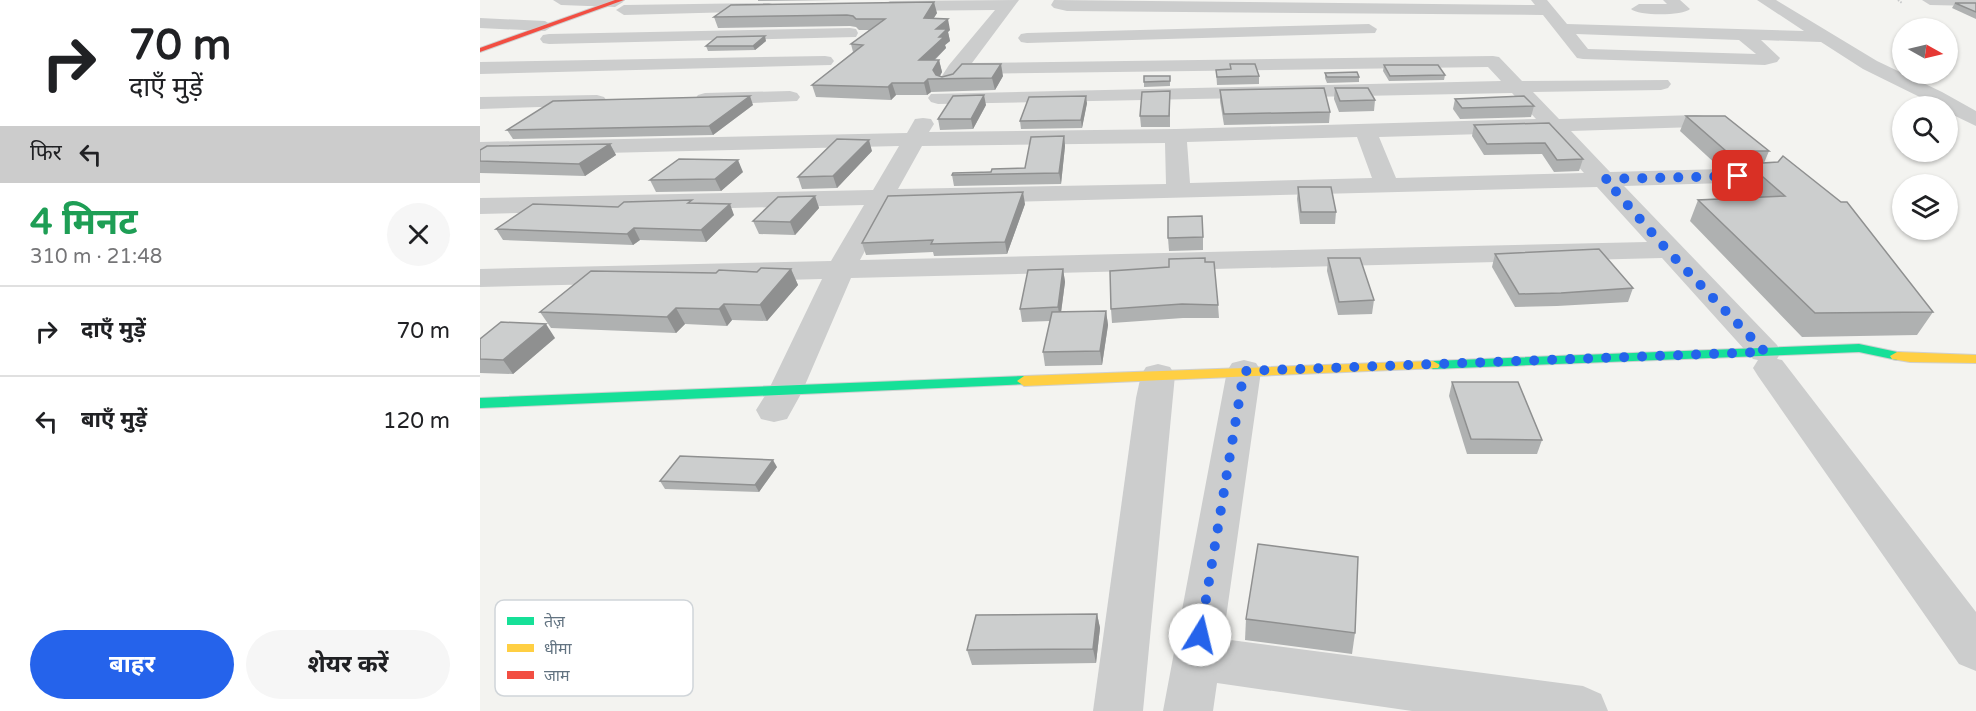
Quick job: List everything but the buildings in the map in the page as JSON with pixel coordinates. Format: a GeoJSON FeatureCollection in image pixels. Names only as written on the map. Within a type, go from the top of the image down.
{"type":"FeatureCollection","features":[{"type":"Feature","properties":{"kind":"street"},"geometry":{"type":"LineString","coordinates":[[561,0],[620,4],[786,8]]}},
{"type":"Feature","properties":{"kind":"street"},"geometry":{"type":"LineString","coordinates":[[1062,0],[1059,5],[1212,7],[1337,4],[1571,8]]}},
{"type":"Feature","properties":{"kind":"street"},"geometry":{"type":"LineString","coordinates":[[1619,9],[1682,9],[1671,0]]}},
{"type":"Feature","properties":{"kind":"street"},"geometry":{"type":"LineString","coordinates":[[1765,0],[1869,64],[1935,96],[1976,120]]}},
{"type":"Feature","properties":{"kind":"street"},"geometry":{"type":"LineString","coordinates":[[1930,0],[1976,1]]}},
{"type":"Feature","properties":{"kind":"street"},"geometry":{"type":"LineString","coordinates":[[758,130],[878,6],[1009,3]]}},
{"type":"Feature","properties":{"kind":"street"},"geometry":{"type":"LineString","coordinates":[[777,405],[840,270],[881,195],[956,69],[1009,3]]}},
{"type":"Feature","properties":{"kind":"street"},"geometry":{"type":"LineString","coordinates":[[480,50],[547,32],[620,4]]}},
{"type":"Feature","properties":{"kind":"street"},"geometry":{"type":"LineString","coordinates":[[1545,6],[1583,54],[1765,60],[1771,58],[1743,34]]}},
{"type":"Feature","properties":{"kind":"street"},"geometry":{"type":"LineString","coordinates":[[1212,7],[1225,64]]}},
{"type":"Feature","properties":{"kind":"street"},"geometry":{"type":"LineString","coordinates":[[480,23],[547,32],[850,33]]}},
{"type":"Feature","properties":{"kind":"street"},"geometry":{"type":"LineString","coordinates":[[1027,38],[1371,29]]}},
{"type":"Feature","properties":{"kind":"street"},"geometry":{"type":"LineString","coordinates":[[1563,29],[1822,37]]}},
{"type":"Feature","properties":{"kind":"street"},"geometry":{"type":"LineString","coordinates":[[480,68],[825,61]]}},
{"type":"Feature","properties":{"kind":"street"},"geometry":{"type":"LineString","coordinates":[[956,69],[1493,61],[1605,179],[1771,364],[1976,649]]}},
{"type":"Feature","properties":{"kind":"street"},"geometry":{"type":"LineString","coordinates":[[938,98],[1661,84]]}},
{"type":"Feature","properties":{"kind":"street"},"geometry":{"type":"LineString","coordinates":[[683,99],[790,97]]}},
{"type":"Feature","properties":{"kind":"street"},"geometry":{"type":"LineString","coordinates":[[480,103],[611,100]]}},
{"type":"Feature","properties":{"kind":"street"},"geometry":{"type":"LineString","coordinates":[[480,149],[758,130],[914,139],[1176,136],[1696,121]]}},
{"type":"Feature","properties":{"kind":"street"},"geometry":{"type":"LineString","coordinates":[[1365,130],[1386,184]]}},
{"type":"Feature","properties":{"kind":"street"},"geometry":{"type":"LineString","coordinates":[[1176,136],[1178,191]]}},
{"type":"Feature","properties":{"kind":"street"},"geometry":{"type":"LineString","coordinates":[[480,206],[881,195],[1178,191],[1760,175]]}},
{"type":"Feature","properties":{"kind":"street"},"geometry":{"type":"LineString","coordinates":[[480,278],[1667,250]]}},
{"type":"Feature","properties":{"kind":"street"},"geometry":{"type":"LineString","coordinates":[[480,403],[777,405],[1155,392],[1771,364],[1859,348],[1910,358],[1976,359]]}},
{"type":"Feature","properties":{"kind":"street"},"geometry":{"type":"LineString","coordinates":[[1879,368],[1910,358]]}},
{"type":"Feature","properties":{"kind":"street"},"geometry":{"type":"LineString","coordinates":[[1188,711],[1242,387]]}},
{"type":"Feature","properties":{"kind":"street"},"geometry":{"type":"LineString","coordinates":[[1118,711],[1155,392]]}},
{"type":"Feature","properties":{"kind":"street"},"geometry":{"type":"LineString","coordinates":[[1197,658],[1583,711]]}},
{"type":"Feature","properties":{"kind":"path"},"geometry":{"type":"LineString","coordinates":[[1898,0],[1902,3]]}},
{"type":"Feature","properties":{"kind":"traffic: fast"},"geometry":{"type":"LineString","coordinates":[[1433,365],[1859,348],[1897,356]]}},
{"type":"Feature","properties":{"kind":"traffic: fast"},"geometry":{"type":"LineString","coordinates":[[480,403],[1024,381]]}},
{"type":"Feature","properties":{"kind":"traffic: slow"},"geometry":{"type":"LineString","coordinates":[[1897,356],[1976,359]]}},
{"type":"Feature","properties":{"kind":"traffic: slow"},"geometry":{"type":"LineString","coordinates":[[1024,381],[1433,365]]}},
{"type":"Feature","properties":{"kind":"traffic: jam"},"geometry":{"type":"LineString","coordinates":[[480,50],[621,0]]}},
{"type":"Feature","properties":{"kind":"route"},"geometry":{"type":"LineString","coordinates":[[1200,635],[1244,371],[1765,352],[1667,250],[1605,179],[1738,176]]}}]}
